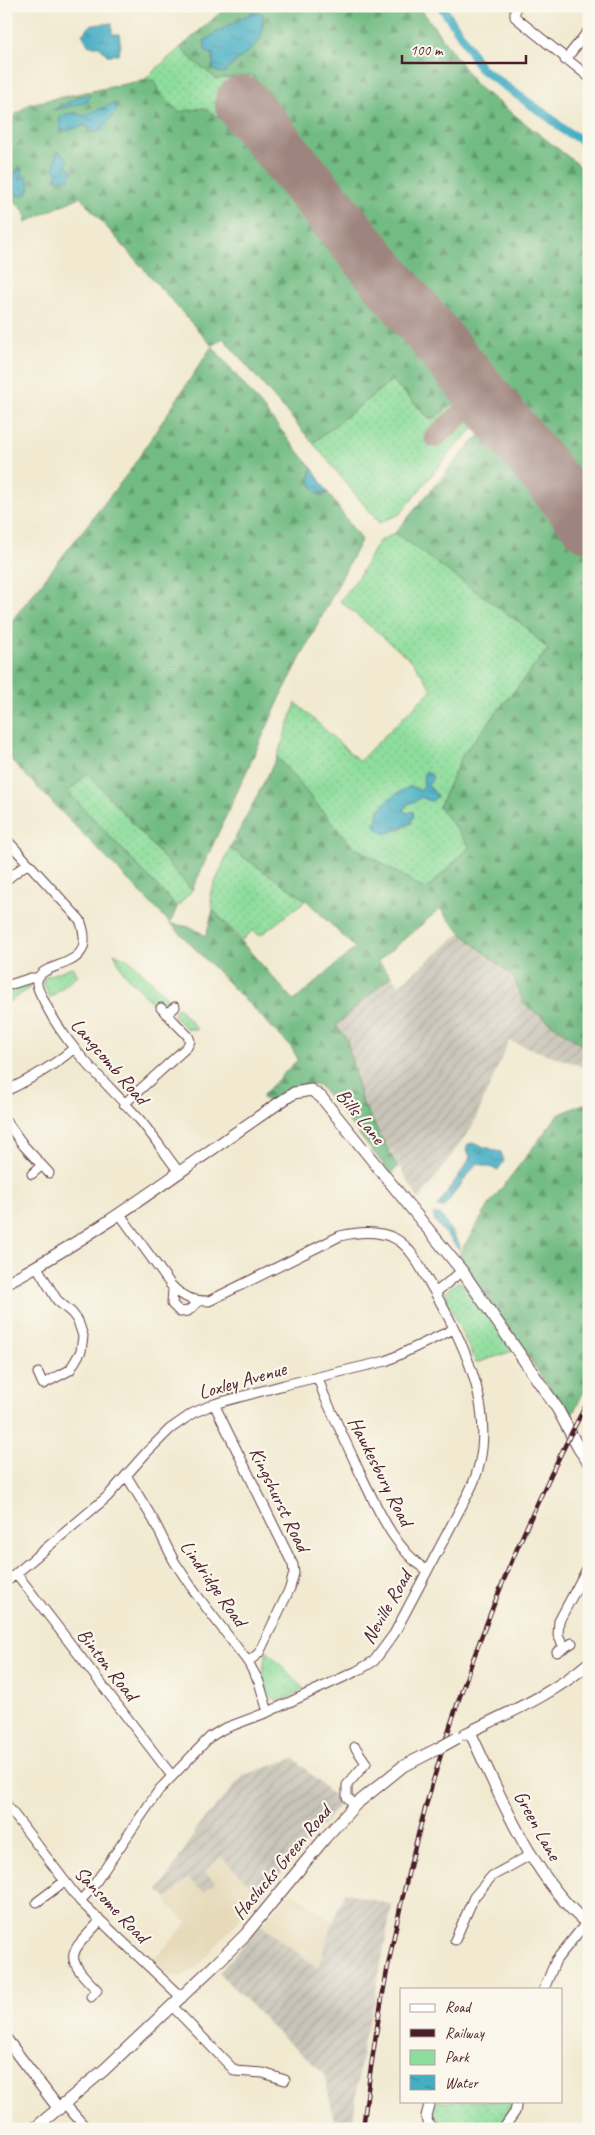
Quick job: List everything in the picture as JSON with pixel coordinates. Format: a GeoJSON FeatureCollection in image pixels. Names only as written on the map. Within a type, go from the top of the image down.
{"type":"FeatureCollection","features":[{"type":"Feature","properties":{"kind":"street"},"geometry":{"type":"LineString","coordinates":[[515,6],[515,17],[565,60],[589,77]]}},
{"type":"Feature","properties":{"kind":"street"},"geometry":{"type":"LineString","coordinates":[[565,60],[589,30]]}},
{"type":"Feature","properties":{"kind":"street"},"geometry":{"type":"LineString","coordinates":[[6,839],[80,920],[85,932],[81,950],[74,959],[66,964],[46,970],[38,978],[31,978],[6,986]]}},
{"type":"Feature","properties":{"kind":"street"},"geometry":{"type":"LineString","coordinates":[[6,880],[28,863]]}},
{"type":"Feature","properties":{"kind":"street","name":"Langcomb Road"},"geometry":{"type":"LineString","coordinates":[[38,978],[36,984],[52,1020],[73,1049],[140,1121],[179,1172]]}},
{"type":"Feature","properties":{"kind":"street"},"geometry":{"type":"LineString","coordinates":[[124,1104],[187,1047],[190,1041],[188,1036],[164,1011],[175,1007]]}},
{"type":"Feature","properties":{"kind":"street"},"geometry":{"type":"LineString","coordinates":[[6,1091],[37,1076],[73,1049]]}},
{"type":"Feature","properties":{"kind":"street","name":"Bills Lane"},"geometry":{"type":"LineString","coordinates":[[6,1283],[36,1267],[119,1213],[294,1093],[311,1090],[322,1097],[462,1271],[556,1408],[589,1464]]}},
{"type":"Feature","properties":{"kind":"street"},"geometry":{"type":"LineString","coordinates":[[6,1121],[41,1166],[49,1173]]}},
{"type":"Feature","properties":{"kind":"street"},"geometry":{"type":"LineString","coordinates":[[32,1174],[41,1166]]}},
{"type":"Feature","properties":{"kind":"street","name":"Neville Road"},"geometry":{"type":"LineString","coordinates":[[80,1901],[92,1889],[159,1790],[210,1737],[357,1672],[374,1661],[394,1634],[476,1479],[482,1456],[481,1403],[475,1379],[454,1329],[435,1293],[412,1254],[397,1240],[370,1233],[340,1236],[209,1301],[199,1301],[181,1296],[173,1288],[119,1213]]}},
{"type":"Feature","properties":{"kind":"street"},"geometry":{"type":"LineString","coordinates":[[36,1267],[57,1300],[78,1321],[83,1336],[81,1351],[70,1370],[43,1384],[38,1372]]}},
{"type":"Feature","properties":{"kind":"street"},"geometry":{"type":"LineString","coordinates":[[435,1293],[462,1271]]}},
{"type":"Feature","properties":{"kind":"street","name":"Neville Road"},"geometry":{"type":"LineString","coordinates":[[173,1288],[172,1304],[180,1312],[188,1311],[199,1301]]}},
{"type":"Feature","properties":{"kind":"street","name":"Loxley Avenue"},"geometry":{"type":"LineString","coordinates":[[6,1582],[107,1497],[170,1429],[193,1413],[214,1404],[284,1385],[386,1361],[454,1329]]}},
{"type":"Feature","properties":{"kind":"street","name":"Hawkesbury Road"},"geometry":{"type":"LineString","coordinates":[[318,1378],[324,1395],[379,1513],[397,1542],[414,1561],[427,1570]]}},
{"type":"Feature","properties":{"kind":"street","name":"Kingshurst Road"},"geometry":{"type":"LineString","coordinates":[[214,1404],[293,1565],[294,1573],[290,1588],[258,1653],[248,1662]]}},
{"type":"Feature","properties":{"kind":"street","name":"Lindridge Road"},"geometry":{"type":"LineString","coordinates":[[126,1475],[154,1521],[174,1562],[248,1662],[260,1682],[268,1712]]}},
{"type":"Feature","properties":{"kind":"street"},"geometry":{"type":"LineString","coordinates":[[564,1647],[558,1635],[559,1621],[589,1565]]}},
{"type":"Feature","properties":{"kind":"street","name":"Binton Road"},"geometry":{"type":"LineString","coordinates":[[16,1573],[172,1776]]}},
{"type":"Feature","properties":{"kind":"street","name":"Haslucks Green Road"},"geometry":{"type":"LineString","coordinates":[[34,2129],[182,1998],[246,1934],[325,1838],[355,1805],[402,1767],[535,1700],[567,1682],[589,1663]]}},
{"type":"Feature","properties":{"kind":"street","name":"Green Lane"},"geometry":{"type":"LineString","coordinates":[[470,1732],[500,1795],[532,1854],[551,1885],[587,1924]]}},
{"type":"Feature","properties":{"kind":"street"},"geometry":{"type":"LineString","coordinates":[[355,1748],[366,1762],[347,1785],[347,1797],[355,1805]]}},
{"type":"Feature","properties":{"kind":"street","name":"Sansome Road"},"geometry":{"type":"LineString","coordinates":[[6,1804],[80,1901],[182,1998]]}},
{"type":"Feature","properties":{"kind":"street"},"geometry":{"type":"LineString","coordinates":[[455,1940],[474,1897],[492,1876],[532,1854]]}},
{"type":"Feature","properties":{"kind":"street"},"geometry":{"type":"LineString","coordinates":[[37,1902],[65,1881]]}},
{"type":"Feature","properties":{"kind":"street"},"geometry":{"type":"LineString","coordinates":[[91,1997],[97,1990],[75,1966],[72,1955],[76,1946],[100,1921]]}},
{"type":"Feature","properties":{"kind":"street"},"geometry":{"type":"LineString","coordinates":[[544,1988],[556,1960],[587,1924]]}},
{"type":"Feature","properties":{"kind":"street"},"geometry":{"type":"LineString","coordinates":[[172,2007],[235,2072],[263,2073],[285,2080]]}},
{"type":"Feature","properties":{"kind":"street"},"geometry":{"type":"LineString","coordinates":[[6,2038],[62,2106],[87,2129]]}},
{"type":"Feature","properties":{"kind":"street"},"geometry":{"type":"LineString","coordinates":[[430,2102],[426,2116],[429,2125],[436,2129]]}},
{"type":"Feature","properties":{"kind":"street"},"geometry":{"type":"LineString","coordinates":[[503,2129],[515,2112],[517,2102]]}},
{"type":"Feature","properties":{"kind":"shaded area"},"geometry":{"type":"Polygon","coordinates":[[[461,933],[513,976],[524,1004],[589,1050],[589,1069],[509,1041],[472,1127],[419,1200],[361,1100],[347,1040],[336,1025],[391,976],[399,985],[461,933]]]}},
{"type":"Feature","properties":{"kind":"shaded area"},"geometry":{"type":"Polygon","coordinates":[[[294,1758],[341,1803],[261,1896],[221,1856],[205,1871],[215,1882],[204,1892],[188,1879],[167,1899],[159,1891],[200,1824],[244,1775],[294,1758]]]}},
{"type":"Feature","properties":{"kind":"shaded area"},"geometry":{"type":"Polygon","coordinates":[[[221,1855],[261,1896],[196,1968],[180,1977],[169,1975],[152,1961],[187,1923],[168,1903],[167,1899],[188,1879],[204,1892],[204,1871],[221,1855]]]}},
{"type":"Feature","properties":{"kind":"shaded area"},"geometry":{"type":"Polygon","coordinates":[[[292,1892],[333,1921],[318,1968],[261,1925],[292,1892]]]}},
{"type":"Feature","properties":{"kind":"shaded area"},"geometry":{"type":"Polygon","coordinates":[[[345,1892],[392,1905],[374,2003],[363,2043],[352,2129],[336,2129],[324,2073],[281,2036],[219,1973],[261,1925],[318,1968],[329,1932],[345,1892]]]}},
{"type":"Feature","properties":{"kind":"green space"},"geometry":{"type":"Polygon","coordinates":[[[228,6],[419,6],[476,85],[589,173],[589,494],[460,328],[252,75],[216,79],[181,47],[228,6]],[[251,13],[204,41],[206,52],[213,54],[213,70],[224,73],[239,59],[251,13]]]}},
{"type":"Feature","properties":{"kind":"green space"},"geometry":{"type":"Polygon","coordinates":[[[181,47],[216,79],[252,75],[460,328],[589,494],[589,552],[478,423],[448,455],[400,514],[379,523],[313,443],[392,380],[431,420],[458,400],[204,108],[179,112],[144,80],[181,47]]]}},
{"type":"Feature","properties":{"kind":"green space"},"geometry":{"type":"Polygon","coordinates":[[[144,80],[155,80],[158,91],[179,112],[204,108],[235,128],[458,400],[431,420],[392,380],[313,443],[223,338],[212,346],[80,197],[26,222],[25,212],[6,192],[6,122],[29,104],[144,80]],[[114,103],[83,116],[74,112],[70,130],[85,125],[95,132],[101,131],[114,103]],[[56,151],[56,160],[53,167],[58,173],[55,179],[66,167],[56,151]]]}},
{"type":"Feature","properties":{"kind":"green space"},"geometry":{"type":"Polygon","coordinates":[[[212,346],[312,468],[310,474],[317,493],[328,493],[361,540],[283,692],[192,890],[88,773],[68,792],[177,907],[170,923],[6,755],[6,628],[129,472],[212,346]]]}},
{"type":"Feature","properties":{"kind":"green space"},"geometry":{"type":"Polygon","coordinates":[[[484,431],[589,552],[589,1050],[524,1004],[513,976],[461,933],[440,909],[378,961],[391,976],[336,1025],[347,1040],[361,1100],[398,1167],[391,1174],[319,1085],[298,1085],[270,1103],[261,1097],[298,1059],[291,1047],[171,924],[191,927],[206,936],[213,910],[294,1001],[355,948],[306,900],[230,848],[277,757],[351,845],[426,890],[470,847],[439,807],[463,754],[548,650],[523,625],[395,533],[458,458],[484,431]]]}},
{"type":"Feature","properties":{"kind":"green space"},"geometry":{"type":"Polygon","coordinates":[[[395,533],[523,625],[548,649],[463,754],[439,807],[470,847],[426,890],[351,845],[277,757],[296,703],[359,761],[432,689],[413,662],[340,601],[359,576],[378,542],[395,533]],[[423,781],[424,786],[420,791],[414,787],[379,809],[375,824],[397,831],[411,823],[408,813],[403,811],[403,808],[421,797],[430,801],[433,790],[428,785],[430,782],[423,781]]]}},
{"type":"Feature","properties":{"kind":"green space"},"geometry":{"type":"Polygon","coordinates":[[[88,773],[192,890],[177,907],[68,792],[88,773]]]}},
{"type":"Feature","properties":{"kind":"green space"},"geometry":{"type":"Polygon","coordinates":[[[230,848],[306,900],[260,936],[253,930],[242,940],[213,910],[210,894],[230,848]]]}},
{"type":"Feature","properties":{"kind":"green space"},"geometry":{"type":"Polygon","coordinates":[[[114,953],[131,961],[173,1003],[166,1006],[162,1003],[157,1008],[124,973],[114,953]]]}},
{"type":"Feature","properties":{"kind":"green space"},"geometry":{"type":"Polygon","coordinates":[[[72,967],[78,975],[50,998],[43,983],[45,977],[72,967]]]}},
{"type":"Feature","properties":{"kind":"green space"},"geometry":{"type":"Polygon","coordinates":[[[23,984],[31,987],[6,1004],[6,990],[23,984]]]}},
{"type":"Feature","properties":{"kind":"green space"},"geometry":{"type":"Polygon","coordinates":[[[178,1007],[197,1029],[187,1029],[175,1018],[174,1012],[178,1007]]]}},
{"type":"Feature","properties":{"kind":"green space"},"geometry":{"type":"Polygon","coordinates":[[[583,1104],[589,1104],[589,1382],[570,1419],[458,1256],[491,1202],[558,1115],[583,1104]]]}},
{"type":"Feature","properties":{"kind":"green space"},"geometry":{"type":"Polygon","coordinates":[[[457,1282],[462,1283],[513,1351],[476,1363],[446,1299],[446,1291],[457,1282]]]}},
{"type":"Feature","properties":{"kind":"green space"},"geometry":{"type":"Polygon","coordinates":[[[267,1651],[304,1689],[284,1699],[272,1698],[265,1687],[263,1679],[267,1651]]]}},
{"type":"Feature","properties":{"kind":"green space"},"geometry":{"type":"Polygon","coordinates":[[[430,2102],[516,2102],[503,2129],[436,2129],[429,2125],[430,2102]]]}},
{"type":"Feature","properties":{"kind":"water"},"geometry":{"type":"Polygon","coordinates":[[[251,13],[263,13],[263,27],[257,44],[224,73],[213,70],[213,54],[206,52],[204,41],[251,13]]]}},
{"type":"Feature","properties":{"kind":"water"},"geometry":{"type":"Polygon","coordinates":[[[112,23],[112,34],[119,34],[121,46],[118,55],[107,55],[99,46],[89,46],[82,34],[91,25],[112,23]]]}},
{"type":"Feature","properties":{"kind":"water"},"geometry":{"type":"Polygon","coordinates":[[[90,95],[87,102],[53,110],[81,96],[90,95]]]}},
{"type":"Feature","properties":{"kind":"water"},"geometry":{"type":"Polygon","coordinates":[[[114,103],[117,110],[101,131],[95,132],[85,125],[70,130],[62,130],[60,128],[60,117],[63,115],[72,113],[83,116],[114,103]]]}},
{"type":"Feature","properties":{"kind":"water"},"geometry":{"type":"Polygon","coordinates":[[[56,151],[61,152],[68,160],[66,167],[70,168],[73,172],[69,179],[55,179],[58,173],[53,168],[56,160],[56,151]]]}},
{"type":"Feature","properties":{"kind":"water"},"geometry":{"type":"Polygon","coordinates":[[[21,169],[20,180],[24,175],[27,176],[30,187],[27,194],[17,195],[12,180],[14,172],[21,169]]]}},
{"type":"Feature","properties":{"kind":"water"},"geometry":{"type":"Polygon","coordinates":[[[312,468],[328,493],[317,493],[312,487],[310,478],[312,468]]]}},
{"type":"Feature","properties":{"kind":"water"},"geometry":{"type":"Polygon","coordinates":[[[426,771],[433,778],[428,785],[437,795],[435,799],[430,801],[421,797],[415,802],[407,804],[403,811],[408,813],[413,811],[414,816],[411,823],[386,834],[379,831],[376,828],[376,821],[381,808],[393,796],[411,786],[420,791],[424,786],[423,777],[426,771]]]}},
{"type":"Feature","properties":{"kind":"water"},"geometry":{"type":"Polygon","coordinates":[[[472,1143],[501,1152],[504,1161],[498,1170],[477,1163],[444,1207],[437,1207],[468,1162],[470,1156],[466,1150],[468,1144],[472,1143]]]}},
{"type":"Feature","properties":{"kind":"water"},"geometry":{"type":"Polygon","coordinates":[[[433,1214],[440,1214],[460,1245],[459,1250],[435,1221],[433,1214]]]}},
{"type":"Feature","properties":{"kind":"waterway"},"geometry":{"type":"LineString","coordinates":[[441,6],[463,38],[480,68],[550,118],[565,131],[589,144]]}},
{"type":"Feature","properties":{"kind":"taxiway"},"geometry":{"type":"LineString","coordinates":[[435,437],[482,396]]}},
{"type":"Feature","properties":{"kind":"runway"},"geometry":{"type":"LineString","coordinates":[[242,103],[589,525]]}},
{"type":"Feature","properties":{"kind":"railway"},"geometry":{"type":"LineString","coordinates":[[363,2129],[376,2033],[394,1939],[415,1846],[441,1754],[472,1663],[507,1573],[546,1485],[589,1399]]}}]}
